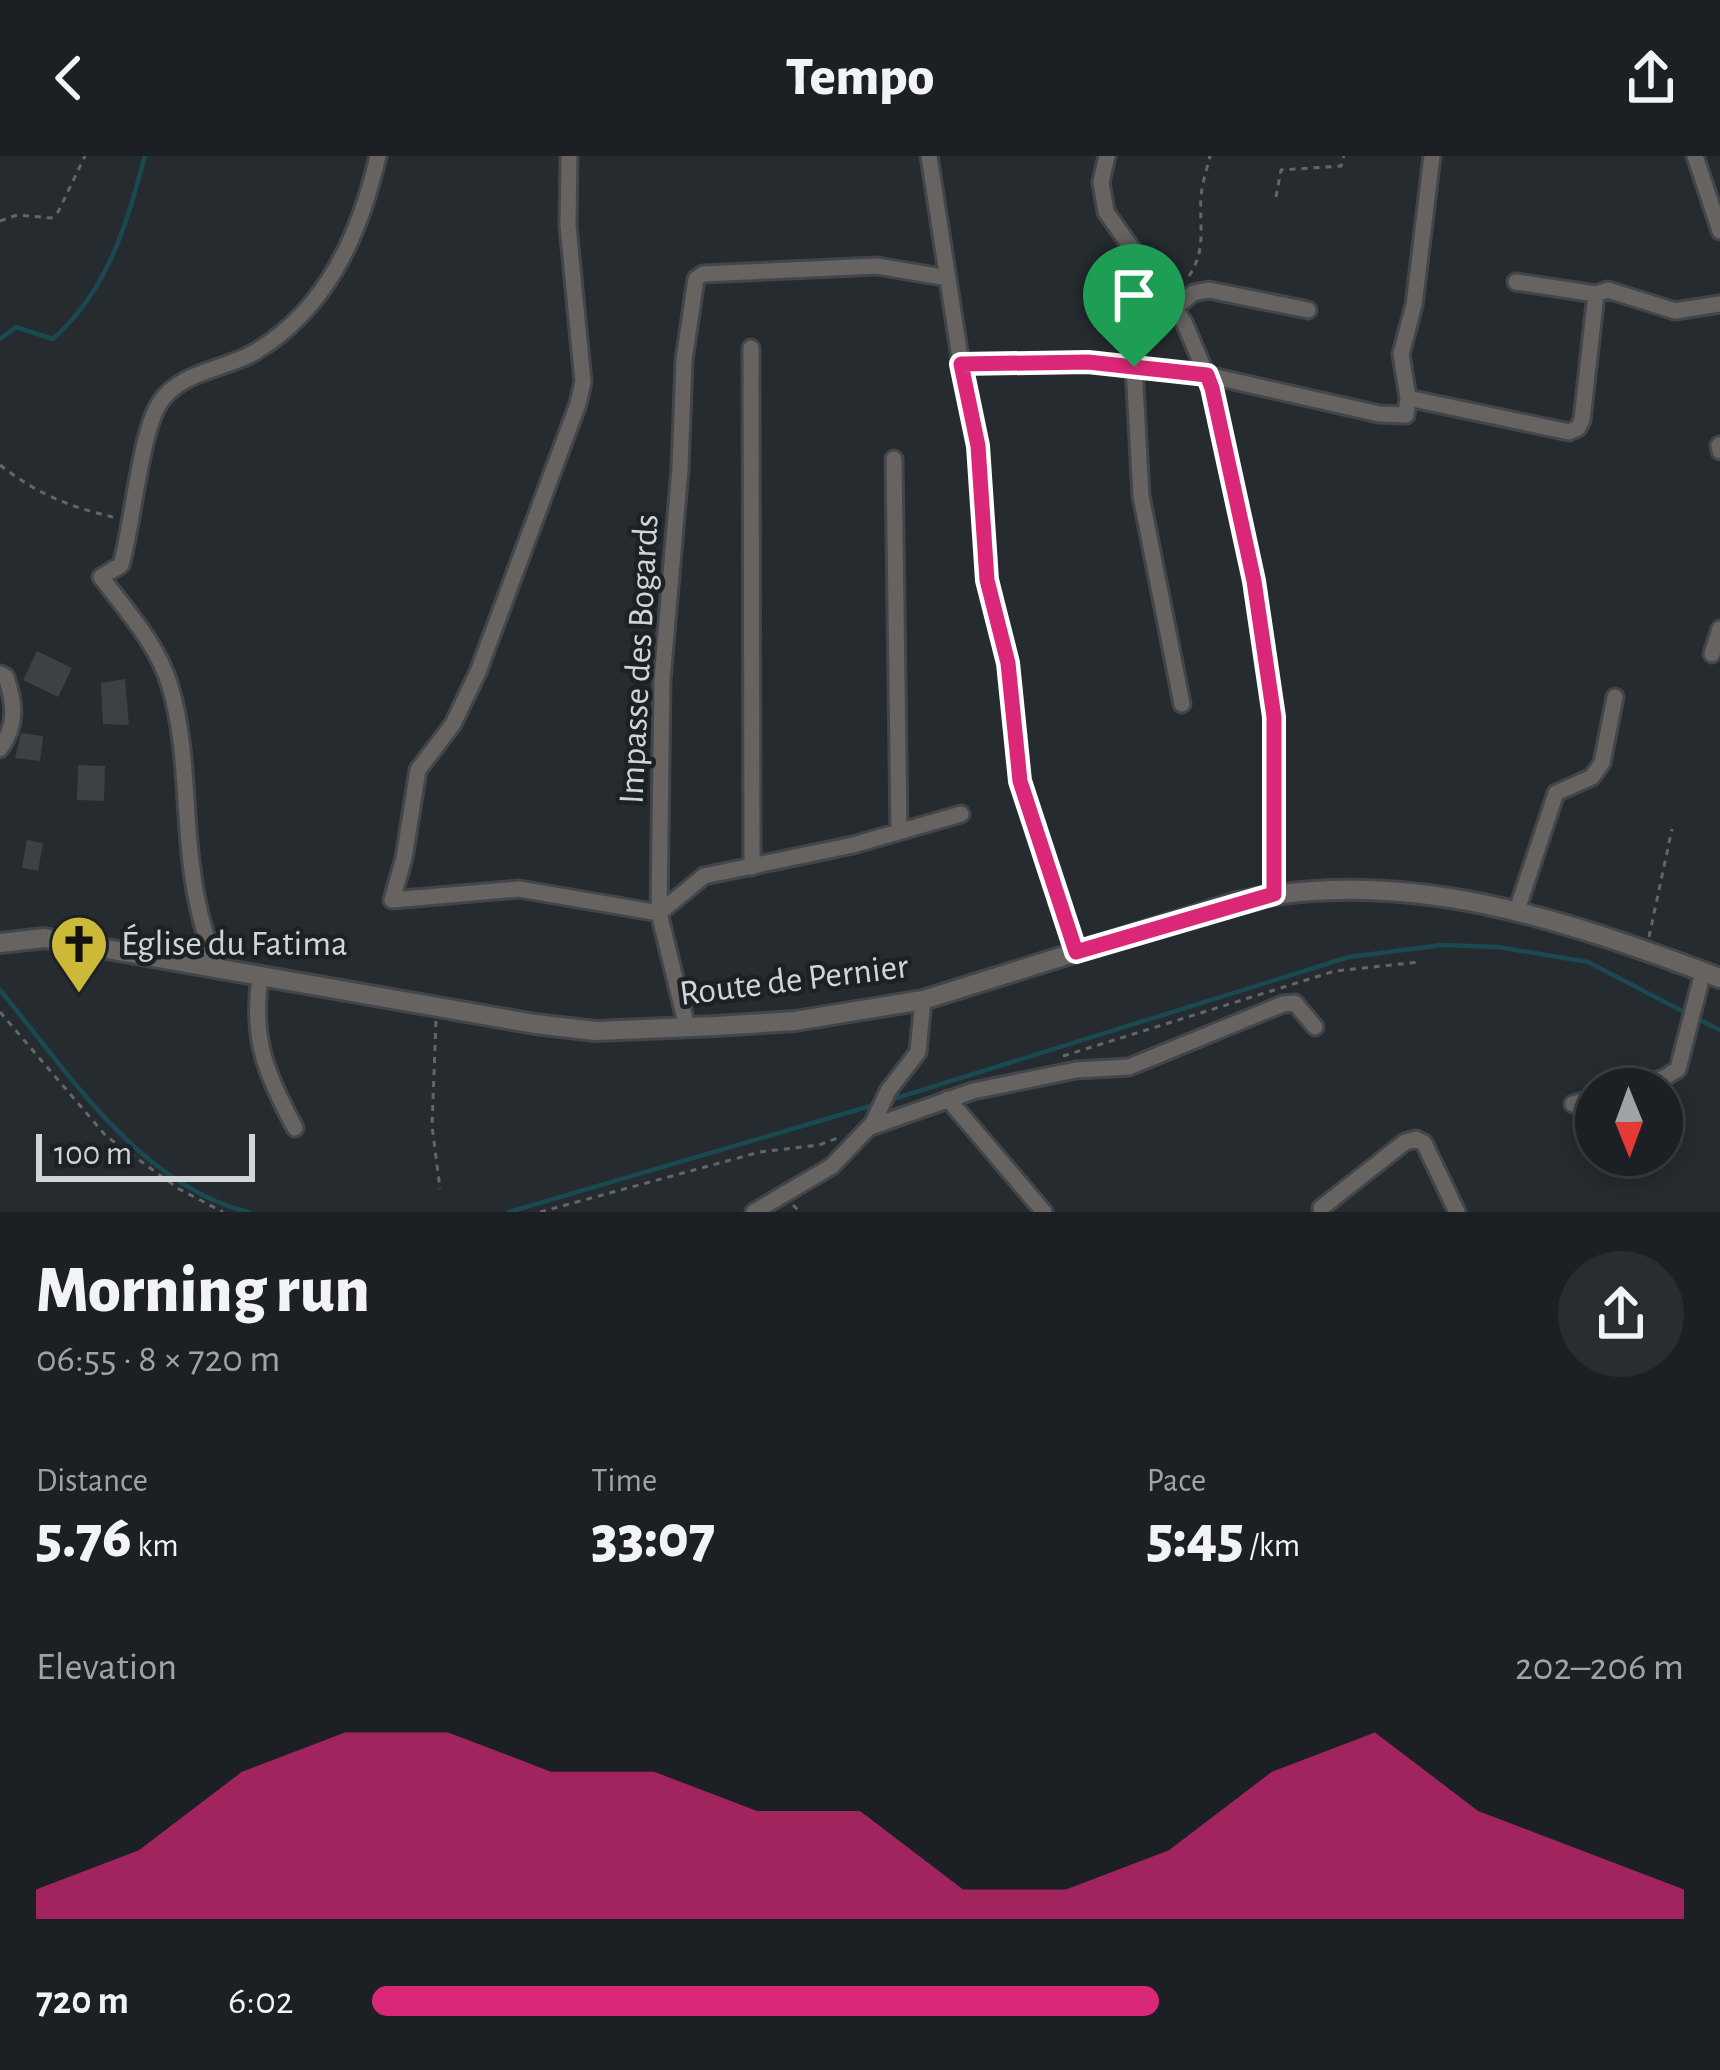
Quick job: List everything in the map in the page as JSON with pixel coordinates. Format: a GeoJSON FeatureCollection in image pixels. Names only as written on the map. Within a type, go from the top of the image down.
{"type":"FeatureCollection","features":[{"type":"Feature","properties":{"kind":"street"},"geometry":{"type":"LineString","coordinates":[[217,970],[202,929],[191,863],[182,751],[170,684],[148,641],[100,577],[121,565],[148,434],[159,404],[199,373],[253,353],[310,307],[354,239],[378,156]]}},
{"type":"Feature","properties":{"kind":"street"},"geometry":{"type":"LineString","coordinates":[[569,156],[568,226],[583,382],[578,404],[478,672],[454,724],[418,770],[392,900],[519,889],[659,913],[704,876],[962,814]]}},
{"type":"Feature","properties":{"kind":"street"},"geometry":{"type":"LineString","coordinates":[[929,156],[978,446],[987,580],[1008,663],[1020,781],[1076,952]]}},
{"type":"Feature","properties":{"kind":"street"},"geometry":{"type":"LineString","coordinates":[[1107,156],[1101,182],[1106,212],[1175,308],[1207,375],[1236,498],[1274,717],[1274,894]]}},
{"type":"Feature","properties":{"kind":"street"},"geometry":{"type":"LineString","coordinates":[[961,364],[1088,362],[1207,375],[1378,415],[1406,415],[1401,354],[1414,305],[1432,156]]}},
{"type":"Feature","properties":{"kind":"street"},"geometry":{"type":"LineString","coordinates":[[1695,156],[1719,225]]}},
{"type":"Feature","properties":{"kind":"street","name":"Impasse des Bogards"},"geometry":{"type":"LineString","coordinates":[[687,1027],[659,913],[662,680],[684,360],[696,279],[703,274],[877,266],[948,278]]}},
{"type":"Feature","properties":{"kind":"street"},"geometry":{"type":"LineString","coordinates":[[1516,282],[1596,294],[1608,290],[1675,311],[1720,304]]}},
{"type":"Feature","properties":{"kind":"street"},"geometry":{"type":"LineString","coordinates":[[1175,308],[1193,293],[1209,290],[1308,310]]}},
{"type":"Feature","properties":{"kind":"street"},"geometry":{"type":"LineString","coordinates":[[1408,398],[1557,429],[1578,428],[1596,294]]}},
{"type":"Feature","properties":{"kind":"street"},"geometry":{"type":"LineString","coordinates":[[751,348],[752,867]]}},
{"type":"Feature","properties":{"kind":"street"},"geometry":{"type":"LineString","coordinates":[[1134,367],[1141,496],[1183,704]]}},
{"type":"Feature","properties":{"kind":"street"},"geometry":{"type":"LineString","coordinates":[[894,459],[899,832]]}},
{"type":"Feature","properties":{"kind":"street"},"geometry":{"type":"LineString","coordinates":[[1712,654],[1720,629]]}},
{"type":"Feature","properties":{"kind":"street"},"geometry":{"type":"LineString","coordinates":[[0,674],[10,690],[15,723],[0,749]]}},
{"type":"Feature","properties":{"kind":"street"},"geometry":{"type":"LineString","coordinates":[[1517,910],[1556,793],[1592,778],[1605,757],[1615,697]]}},
{"type":"Feature","properties":{"kind":"street","name":"Route de Pernier"},"geometry":{"type":"LineString","coordinates":[[3,938],[44,938],[596,1031],[795,1021],[922,1000],[1274,894],[1329,889],[1469,900],[1517,910],[1598,932],[1712,975]]}},
{"type":"Feature","properties":{"kind":"street"},"geometry":{"type":"LineString","coordinates":[[1678,1068],[1712,975]]}},
{"type":"Feature","properties":{"kind":"street"},"geometry":{"type":"LineString","coordinates":[[260,977],[255,1011],[258,1042],[295,1128]]}},
{"type":"Feature","properties":{"kind":"street"},"geometry":{"type":"LineString","coordinates":[[754,1212],[832,1166],[871,1126],[888,1091],[917,1052],[922,1000]]}},
{"type":"Feature","properties":{"kind":"street"},"geometry":{"type":"LineString","coordinates":[[871,1126],[1057,1072],[1129,1067],[1283,1004],[1295,1003],[1315,1028]]}},
{"type":"Feature","properties":{"kind":"street"},"geometry":{"type":"LineString","coordinates":[[948,1100],[1044,1212]]}},
{"type":"Feature","properties":{"kind":"street"},"geometry":{"type":"LineString","coordinates":[[1321,1208],[1405,1142],[1416,1139],[1424,1143],[1457,1212]]}},
{"type":"Feature","properties":{"kind":"path"},"geometry":{"type":"LineString","coordinates":[[0,221],[16,215],[51,218],[85,156]]}},
{"type":"Feature","properties":{"kind":"path"},"geometry":{"type":"LineString","coordinates":[[1200,259],[1204,234],[1201,196],[1210,156]]}},
{"type":"Feature","properties":{"kind":"path"},"geometry":{"type":"LineString","coordinates":[[1276,197],[1281,170],[1341,166],[1344,156]]}},
{"type":"Feature","properties":{"kind":"path"},"geometry":{"type":"LineString","coordinates":[[0,465],[33,491],[70,507],[133,522]]}},
{"type":"Feature","properties":{"kind":"path"},"geometry":{"type":"LineString","coordinates":[[1646,950],[1672,829]]}},
{"type":"Feature","properties":{"kind":"path"},"geometry":{"type":"LineString","coordinates":[[1065,1056],[1335,971],[1420,962]]}},
{"type":"Feature","properties":{"kind":"path"},"geometry":{"type":"LineString","coordinates":[[437,1007],[432,1126],[440,1189]]}},
{"type":"Feature","properties":{"kind":"path"},"geometry":{"type":"LineString","coordinates":[[0,1012],[106,1136],[160,1176],[223,1212]]}},
{"type":"Feature","properties":{"kind":"path"},"geometry":{"type":"LineString","coordinates":[[539,1212],[760,1153],[819,1145],[871,1126]]}},
{"type":"Feature","properties":{"kind":"building"},"geometry":{"type":"Polygon","coordinates":[[[37,651],[72,668],[58,697],[23,680],[37,651]]]}},
{"type":"Feature","properties":{"kind":"building"},"geometry":{"type":"Polygon","coordinates":[[[125,679],[129,725],[103,724],[101,683],[125,679]]]}},
{"type":"Feature","properties":{"kind":"building"},"geometry":{"type":"Polygon","coordinates":[[[21,733],[43,736],[40,761],[15,758],[21,733]]]}},
{"type":"Feature","properties":{"kind":"building"},"geometry":{"type":"Polygon","coordinates":[[[78,765],[105,766],[104,801],[77,800],[78,765]]]}},
{"type":"Feature","properties":{"kind":"building"},"geometry":{"type":"Polygon","coordinates":[[[27,840],[43,843],[38,871],[22,868],[27,840]]]}},
{"type":"Feature","properties":{"kind":"waterway"},"geometry":{"type":"LineString","coordinates":[[0,339],[16,327],[53,339],[72,320],[113,255],[145,156]]}},
{"type":"Feature","properties":{"kind":"waterway"},"geometry":{"type":"LineString","coordinates":[[890,1100],[1349,957],[1442,945],[1498,947],[1588,962],[1688,1014]]}},
{"type":"Feature","properties":{"kind":"waterway"},"geometry":{"type":"LineString","coordinates":[[0,990],[80,1089],[140,1152],[209,1198],[248,1212]]}},
{"type":"Feature","properties":{"kind":"waterway"},"geometry":{"type":"LineString","coordinates":[[1698,1019],[1720,1030]]}},
{"type":"Feature","properties":{"kind":"waterway"},"geometry":{"type":"LineString","coordinates":[[509,1212],[874,1105]]}},
{"type":"Feature","properties":{"kind":"place","name":"Église du Fatima"},"geometry":{"type":"Point","coordinates":[79,995]}},
{"type":"Feature","properties":{"kind":"route"},"geometry":{"type":"LineString","coordinates":[[1088,362],[1134,367],[1207,375],[1212,388],[1254,581],[1274,717],[1274,894],[1076,952],[1020,781],[1008,663],[987,580],[978,446],[961,364],[1088,362]]}}]}
